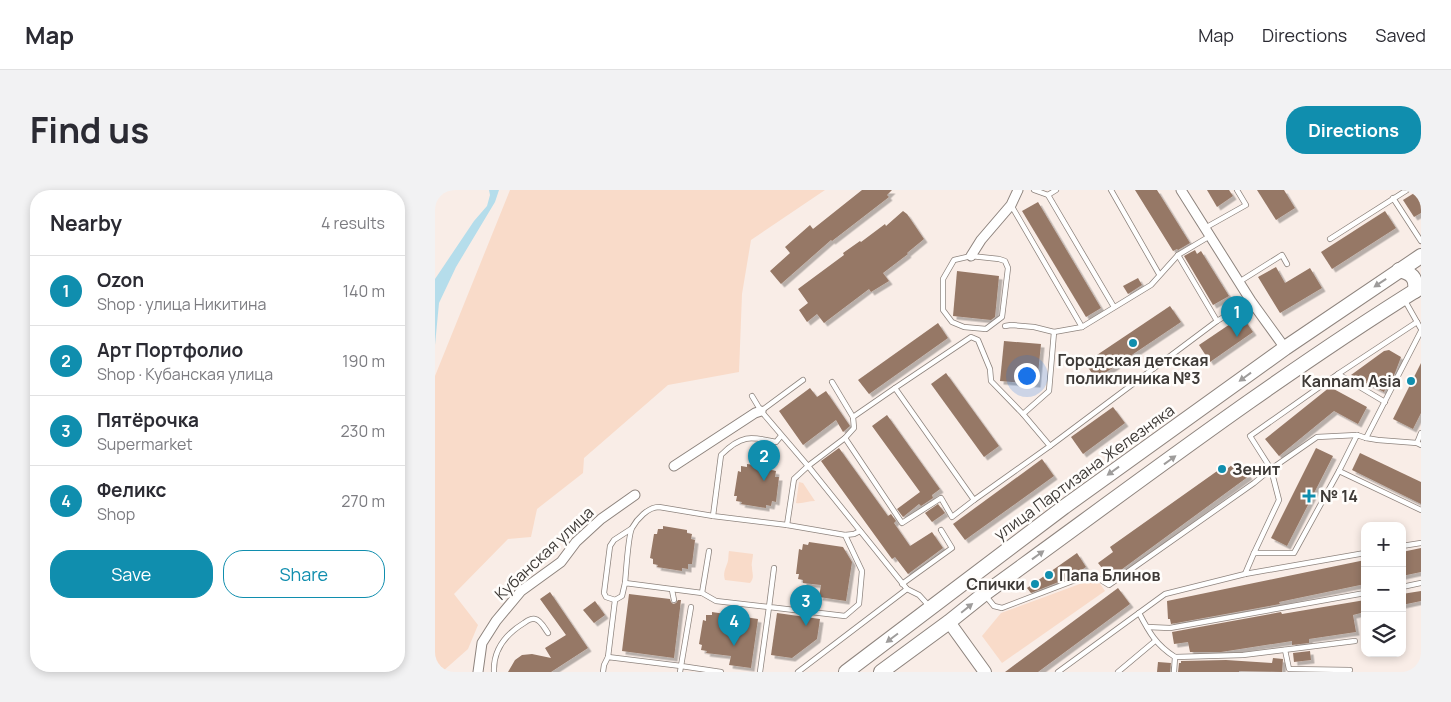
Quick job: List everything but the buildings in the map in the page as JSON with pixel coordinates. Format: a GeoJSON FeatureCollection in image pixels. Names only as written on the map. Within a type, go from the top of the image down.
{"type":"FeatureCollection","features":[{"type":"Feature","properties":{"kind":"main road","name":"улица Партизана Железняка"},"geometry":{"type":"LineString","coordinates":[[846,672],[1064,507],[1285,348],[1421,256]]}},
{"type":"Feature","properties":{"kind":"main road"},"geometry":{"type":"LineString","coordinates":[[881,672],[984,594],[1196,440],[1317,354],[1413,292],[1416,283],[1415,279],[1407,272],[1399,270]]}},
{"type":"Feature","properties":{"kind":"main road"},"geometry":{"type":"LineString","coordinates":[[931,608],[949,622],[985,672]]}},
{"type":"Feature","properties":{"kind":"street"},"geometry":{"type":"LineString","coordinates":[[971,256],[981,240],[1011,205],[1018,190]]}},
{"type":"Feature","properties":{"kind":"street"},"geometry":{"type":"LineString","coordinates":[[1181,190],[1251,301],[1285,348]]}},
{"type":"Feature","properties":{"kind":"street"},"geometry":{"type":"LineString","coordinates":[[674,466],[755,413],[761,411]]}},
{"type":"Feature","properties":{"kind":"street","name":"Кубанская улица"},"geometry":{"type":"LineString","coordinates":[[478,672],[482,643],[496,621],[521,591],[561,562],[589,530],[635,495]]}},
{"type":"Feature","properties":{"kind":"lane"},"geometry":{"type":"LineString","coordinates":[[1034,190],[1049,195],[1114,307]]}},
{"type":"Feature","properties":{"kind":"lane"},"geometry":{"type":"LineString","coordinates":[[1049,195],[1056,190]]}},
{"type":"Feature","properties":{"kind":"lane"},"geometry":{"type":"LineString","coordinates":[[1111,190],[1159,274]]}},
{"type":"Feature","properties":{"kind":"lane"},"geometry":{"type":"LineString","coordinates":[[1005,326],[1034,327],[1054,332],[1082,327],[1151,285],[1178,254],[1246,204],[1237,190]]}},
{"type":"Feature","properties":{"kind":"lane"},"geometry":{"type":"LineString","coordinates":[[1330,238],[1407,190]]}},
{"type":"Feature","properties":{"kind":"lane"},"geometry":{"type":"LineString","coordinates":[[1393,198],[1421,241]]}},
{"type":"Feature","properties":{"kind":"lane"},"geometry":{"type":"LineString","coordinates":[[1011,205],[1082,327]]}},
{"type":"Feature","properties":{"kind":"lane"},"geometry":{"type":"LineString","coordinates":[[1178,254],[1217,321]]}},
{"type":"Feature","properties":{"kind":"lane"},"geometry":{"type":"LineString","coordinates":[[1239,282],[1282,255],[1287,264]]}},
{"type":"Feature","properties":{"kind":"lane"},"geometry":{"type":"LineString","coordinates":[[971,256],[999,259],[1005,261],[1008,268],[1002,317],[986,329],[964,327],[952,322],[943,310],[943,278],[954,260],[971,256]]}},
{"type":"Feature","properties":{"kind":"lane"},"geometry":{"type":"LineString","coordinates":[[1366,438],[1421,330],[1417,322],[1413,292]]}},
{"type":"Feature","properties":{"kind":"lane"},"geometry":{"type":"LineString","coordinates":[[845,438],[902,524],[941,498],[952,517],[1217,321],[1251,301]]}},
{"type":"Feature","properties":{"kind":"lane"},"geometry":{"type":"LineString","coordinates":[[1245,574],[1279,500],[1271,468],[1250,436],[1417,322]]}},
{"type":"Feature","properties":{"kind":"lane"},"geometry":{"type":"LineString","coordinates":[[1023,414],[1049,391],[1054,332]]}},
{"type":"Feature","properties":{"kind":"lane"},"geometry":{"type":"LineString","coordinates":[[853,417],[971,337],[978,340],[990,369],[991,381],[1023,414],[1050,446]]}},
{"type":"Feature","properties":{"kind":"lane"},"geometry":{"type":"LineString","coordinates":[[1339,374],[1385,402]]}},
{"type":"Feature","properties":{"kind":"lane"},"geometry":{"type":"LineString","coordinates":[[761,411],[803,380]]}},
{"type":"Feature","properties":{"kind":"lane"},"geometry":{"type":"LineString","coordinates":[[787,525],[794,479],[845,438],[854,428],[853,417],[832,382]]}},
{"type":"Feature","properties":{"kind":"lane"},"geometry":{"type":"LineString","coordinates":[[895,388],[974,500]]}},
{"type":"Feature","properties":{"kind":"lane"},"geometry":{"type":"LineString","coordinates":[[752,396],[761,411],[808,466],[907,590],[919,595],[931,608]]}},
{"type":"Feature","properties":{"kind":"lane"},"geometry":{"type":"LineString","coordinates":[[984,594],[994,606],[1002,608],[1091,574],[1109,585],[1317,437],[1357,435],[1378,440],[1419,444],[1421,433]]}},
{"type":"Feature","properties":{"kind":"lane"},"geometry":{"type":"LineString","coordinates":[[1254,553],[1294,553],[1357,435]]}},
{"type":"Feature","properties":{"kind":"lane"},"geometry":{"type":"LineString","coordinates":[[713,516],[721,455],[738,441],[745,438],[759,438],[776,442],[781,436]]}},
{"type":"Feature","properties":{"kind":"lane"},"geometry":{"type":"LineString","coordinates":[[1339,471],[1421,510]]}},
{"type":"Feature","properties":{"kind":"lane"},"geometry":{"type":"LineString","coordinates":[[629,597],[622,596],[615,600],[606,597],[604,593],[609,548],[614,540],[631,529],[653,507],[787,525],[845,535],[860,531]]}},
{"type":"Feature","properties":{"kind":"lane"},"geometry":{"type":"LineString","coordinates":[[622,596],[631,529]]}},
{"type":"Feature","properties":{"kind":"lane"},"geometry":{"type":"LineString","coordinates":[[902,584],[952,548],[941,530]]}},
{"type":"Feature","properties":{"kind":"lane"},"geometry":{"type":"LineString","coordinates":[[625,584],[703,593],[716,601],[845,616],[859,604],[862,571],[845,535]]}},
{"type":"Feature","properties":{"kind":"lane"},"geometry":{"type":"LineString","coordinates":[[1406,545],[1421,543]]}},
{"type":"Feature","properties":{"kind":"lane"},"geometry":{"type":"LineString","coordinates":[[703,593],[709,551]]}},
{"type":"Feature","properties":{"kind":"lane"},"geometry":{"type":"LineString","coordinates":[[1058,672],[1165,594],[1245,574],[1361,554]]}},
{"type":"Feature","properties":{"kind":"lane"},"geometry":{"type":"LineString","coordinates":[[760,672],[774,568]]}},
{"type":"Feature","properties":{"kind":"lane"},"geometry":{"type":"LineString","coordinates":[[1406,586],[1421,583]]}},
{"type":"Feature","properties":{"kind":"lane"},"geometry":{"type":"LineString","coordinates":[[673,590],[674,600]]}},
{"type":"Feature","properties":{"kind":"lane"},"geometry":{"type":"LineString","coordinates":[[798,672],[907,590]]}},
{"type":"Feature","properties":{"kind":"lane"},"geometry":{"type":"LineString","coordinates":[[1147,627],[1171,628],[1361,594]]}},
{"type":"Feature","properties":{"kind":"lane"},"geometry":{"type":"LineString","coordinates":[[603,672],[604,665],[609,657],[615,600]]}},
{"type":"Feature","properties":{"kind":"lane"},"geometry":{"type":"LineString","coordinates":[[680,669],[691,607]]}},
{"type":"Feature","properties":{"kind":"lane"},"geometry":{"type":"LineString","coordinates":[[1139,613],[1155,641],[1175,657],[1243,655],[1355,642]]}},
{"type":"Feature","properties":{"kind":"lane"},"geometry":{"type":"LineString","coordinates":[[494,672],[493,664],[501,642],[515,629],[530,619],[535,619],[539,621],[548,633]]}},
{"type":"Feature","properties":{"kind":"lane"},"geometry":{"type":"LineString","coordinates":[[1118,672],[1155,641]]}},
{"type":"Feature","properties":{"kind":"lane"},"geometry":{"type":"LineString","coordinates":[[1285,650],[1289,669],[1350,670]]}},
{"type":"Feature","properties":{"kind":"lane"},"geometry":{"type":"LineString","coordinates":[[609,657],[680,669],[721,672]]}},
{"type":"Feature","properties":{"kind":"lane"},"geometry":{"type":"LineString","coordinates":[[1174,672],[1175,657]]}},
{"type":"Feature","properties":{"kind":"shaded area"},"geometry":{"type":"Polygon","coordinates":[[[510,190],[825,190],[751,240],[742,294],[739,372],[668,385],[584,458],[583,473],[537,509],[531,537],[508,539],[454,594],[478,625],[468,649],[442,672],[435,672],[435,376],[510,190]]]}},
{"type":"Feature","properties":{"kind":"shaded area"},"geometry":{"type":"Polygon","coordinates":[[[799,482],[803,483],[815,501],[796,503],[799,482]]]}},
{"type":"Feature","properties":{"kind":"shaded area"},"geometry":{"type":"Polygon","coordinates":[[[729,551],[753,554],[753,577],[750,583],[725,580],[724,573],[729,551]]]}},
{"type":"Feature","properties":{"kind":"shaded area"},"geometry":{"type":"Polygon","coordinates":[[[1096,578],[1105,591],[1002,663],[982,636],[1001,613],[1096,578]]]}},
{"type":"Feature","properties":{"kind":"water"},"geometry":{"type":"Polygon","coordinates":[[[489,190],[499,190],[495,202],[456,267],[439,303],[435,345],[435,279],[474,221],[487,206],[490,195],[489,190]]]}},
{"type":"Feature","properties":{"kind":"place","name":"Ozon"},"geometry":{"type":"Point","coordinates":[1237,337]}},
{"type":"Feature","properties":{"kind":"place","name":"Городская детская поликлиника №3"},"geometry":{"type":"Point","coordinates":[1133,343]}},
{"type":"Feature","properties":{"kind":"place","name":"Kannam Asia"},"geometry":{"type":"Point","coordinates":[1411,381]}},
{"type":"Feature","properties":{"kind":"place","name":"Зенит"},"geometry":{"type":"Point","coordinates":[1222,469]}},
{"type":"Feature","properties":{"kind":"place","name":"Арт Портфолио"},"geometry":{"type":"Point","coordinates":[764,481]}},
{"type":"Feature","properties":{"kind":"place","name":"№ 14"},"geometry":{"type":"Point","coordinates":[1309,496]}},
{"type":"Feature","properties":{"kind":"place","name":"Папа Блинов"},"geometry":{"type":"Point","coordinates":[1049,575]}},
{"type":"Feature","properties":{"kind":"place","name":"Спички"},"geometry":{"type":"Point","coordinates":[1035,584]}},
{"type":"Feature","properties":{"kind":"place","name":"Пятёрочка"},"geometry":{"type":"Point","coordinates":[806,626]}},
{"type":"Feature","properties":{"kind":"place","name":"Феликс"},"geometry":{"type":"Point","coordinates":[734,646]}}]}
